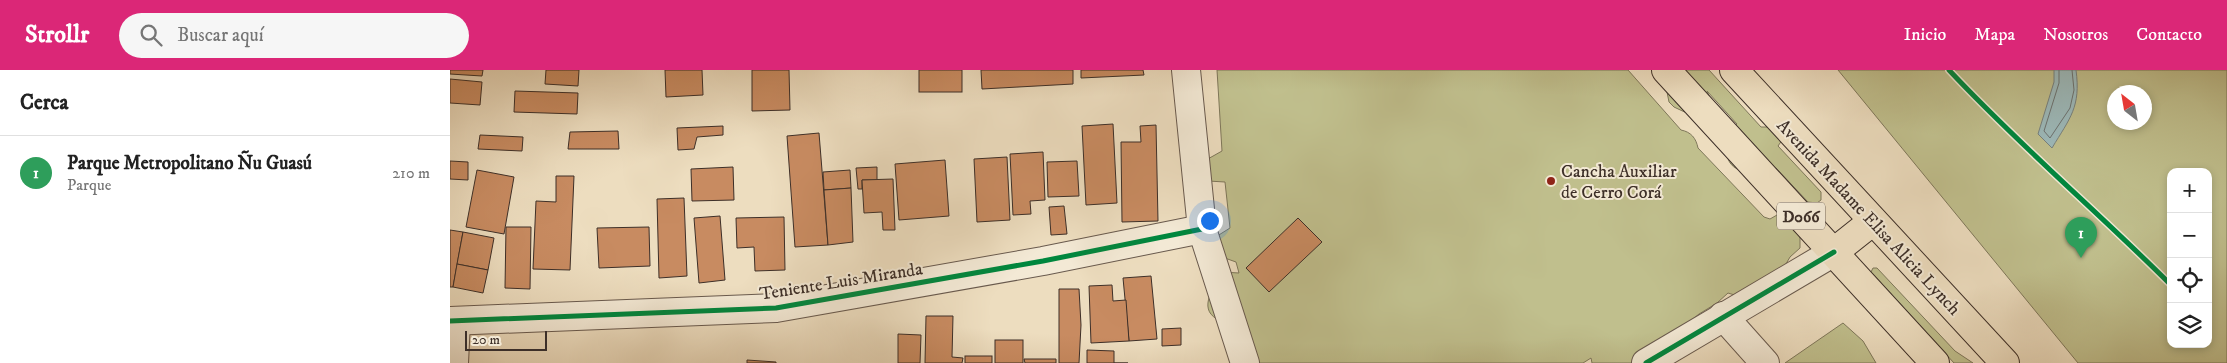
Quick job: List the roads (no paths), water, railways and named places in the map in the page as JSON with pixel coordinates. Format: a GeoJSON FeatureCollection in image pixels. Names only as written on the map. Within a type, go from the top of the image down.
{"type":"FeatureCollection","features":[{"type":"Feature","properties":{"kind":"highway","name":"D066"},"geometry":{"type":"LineString","coordinates":[[1666,70],[1935,363]]}},
{"type":"Feature","properties":{"kind":"highway","name":"Avenida Madame Elisa Alicia Lynch"},"geometry":{"type":"LineString","coordinates":[[1734,70],[1866,226],[2005,363]]}},
{"type":"Feature","properties":{"kind":"highway"},"geometry":{"type":"LineString","coordinates":[[1834,252],[1866,226],[1978,362],[1984,363]]}},
{"type":"Feature","properties":{"kind":"street"},"geometry":{"type":"LineString","coordinates":[[1186,70],[1202,229],[1245,363]]}},
{"type":"Feature","properties":{"kind":"street","name":"Teniente Luis Miranda"},"geometry":{"type":"LineString","coordinates":[[453,321],[776,308],[1043,262],[1202,229]]}},
{"type":"Feature","properties":{"kind":"street"},"geometry":{"type":"LineString","coordinates":[[1646,363],[1722,316],[1834,252]]}},
{"type":"Feature","properties":{"kind":"street"},"geometry":{"type":"LineString","coordinates":[[1722,316],[1765,363]]}},
{"type":"Feature","properties":{"kind":"street"},"geometry":{"type":"LineString","coordinates":[[453,321],[454,363]]}},
{"type":"Feature","properties":{"kind":"water"},"geometry":{"type":"Polygon","coordinates":[[[2054,70],[2076,70],[2077,94],[2073,112],[2052,148],[2038,134],[2054,82],[2054,70]]]}},
{"type":"Feature","properties":{"kind":"place","name":"Cancha Auxiliar de Cerro Corá"},"geometry":{"type":"Point","coordinates":[1551,181]}},
{"type":"Feature","properties":{"kind":"place","name":"Parque Metropolitano Ñu Guasú"},"geometry":{"type":"Point","coordinates":[2081,258]}}]}
